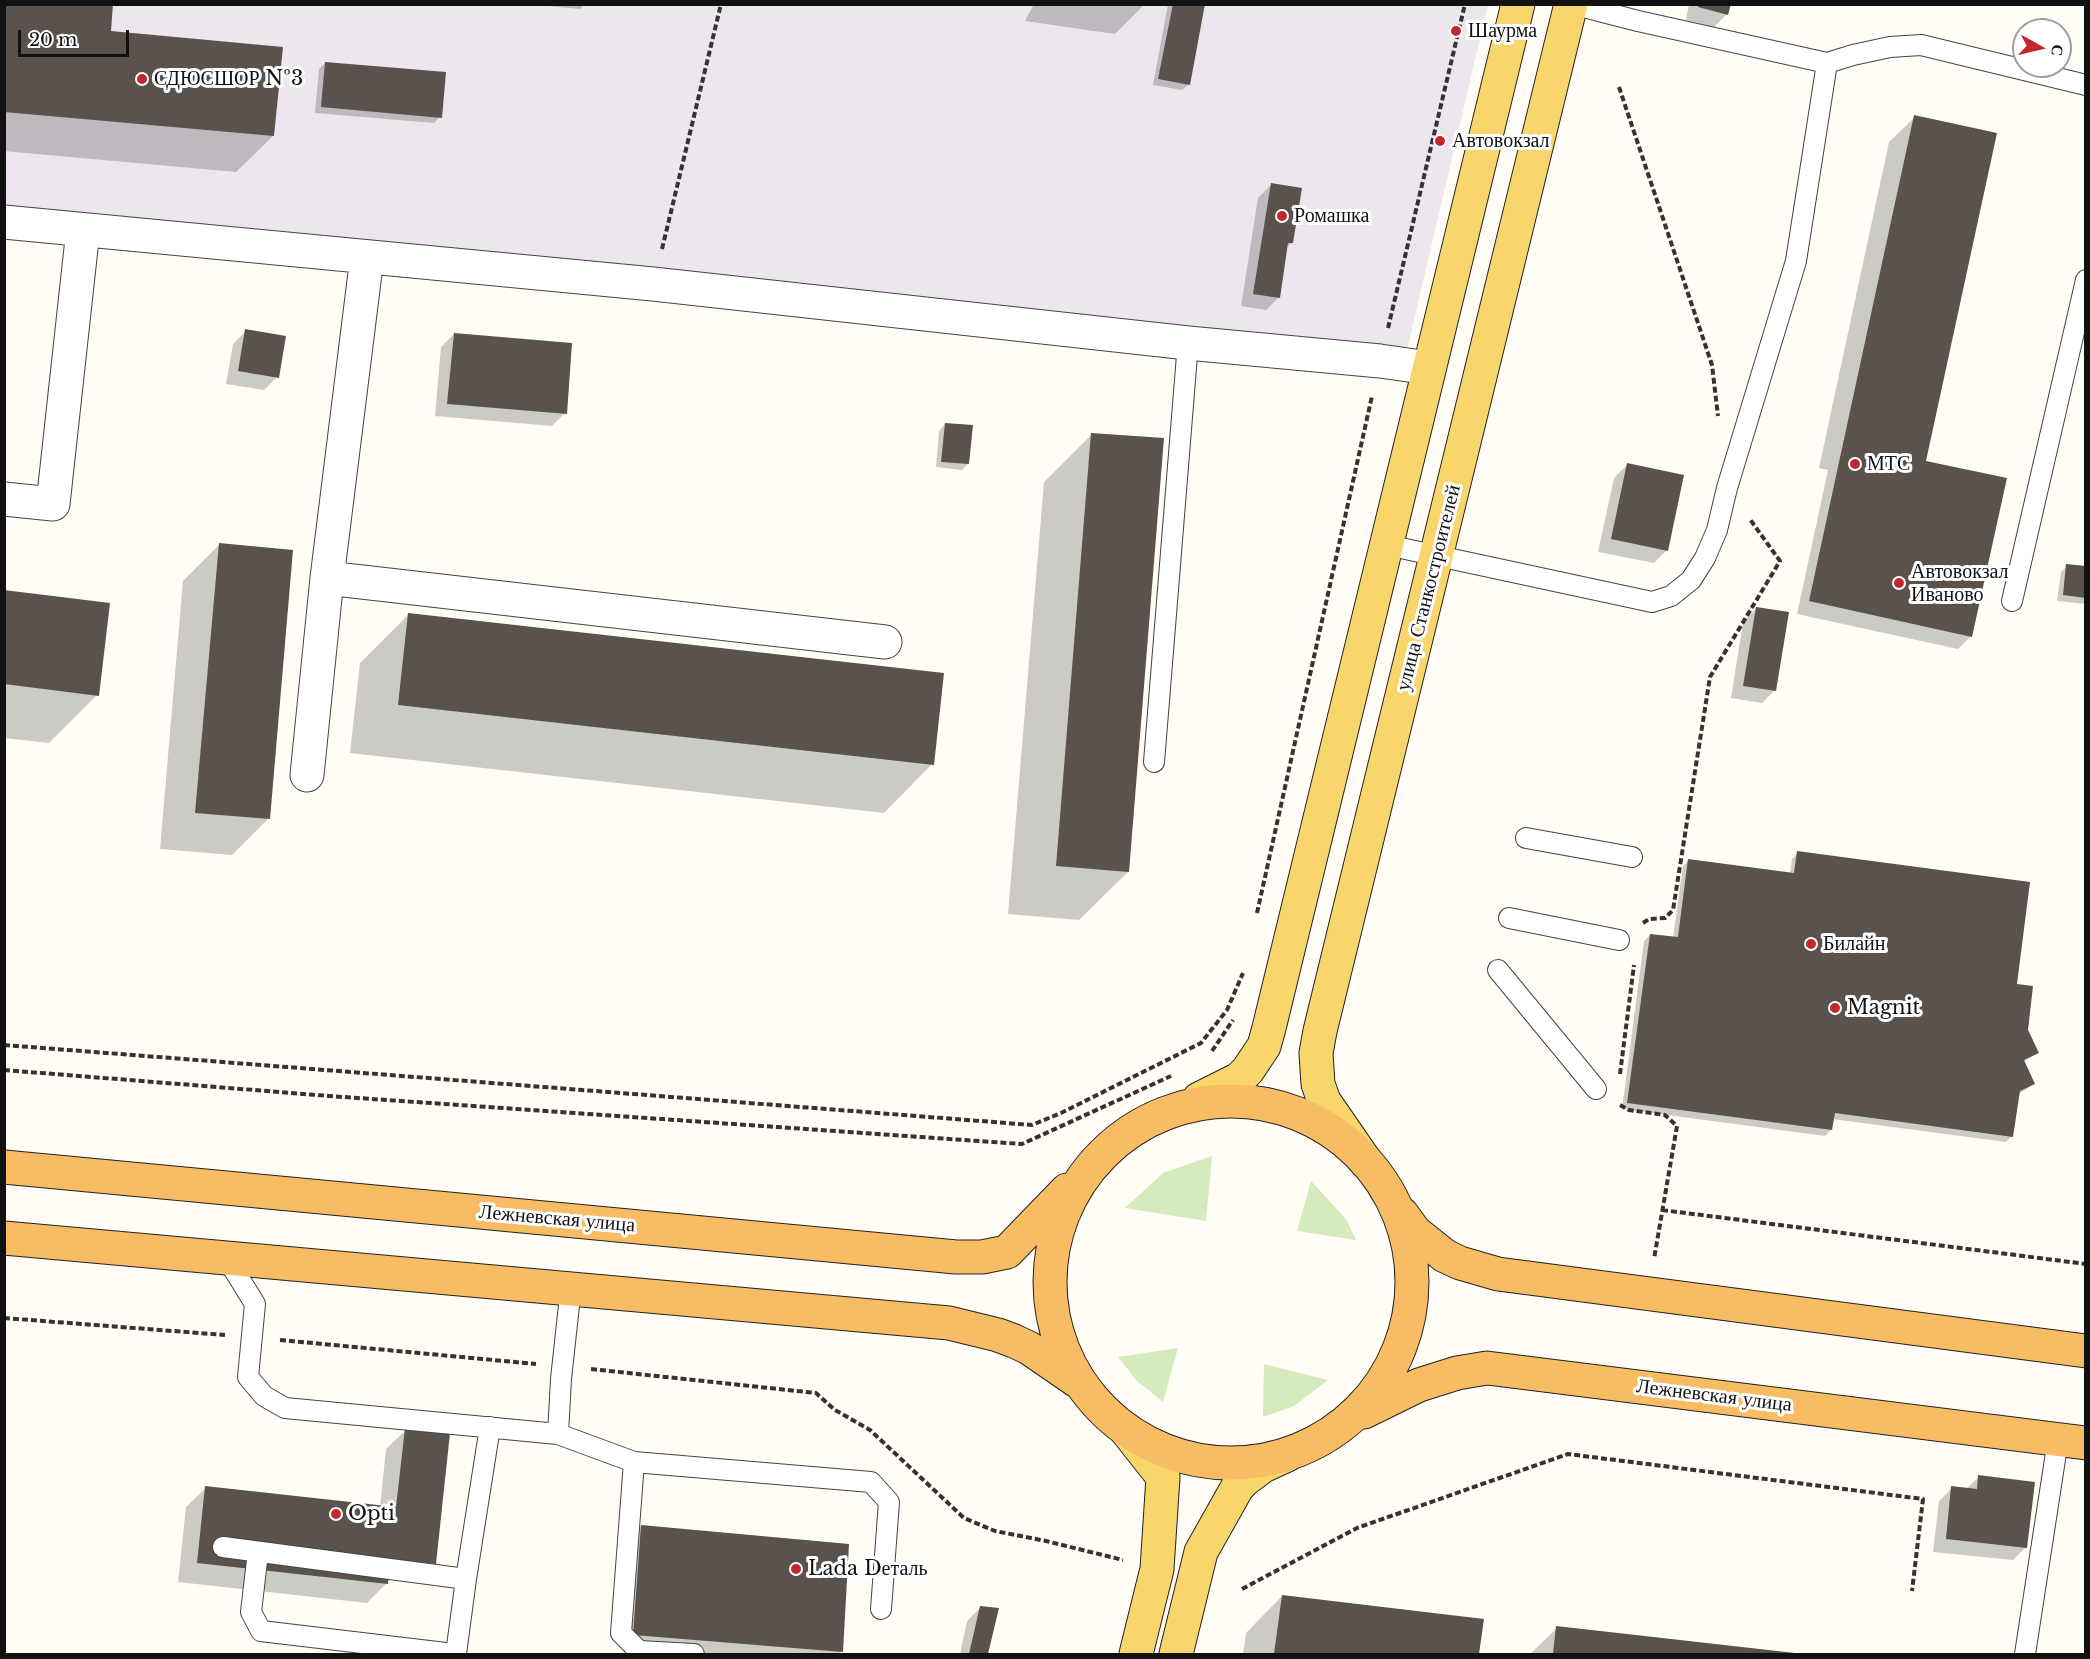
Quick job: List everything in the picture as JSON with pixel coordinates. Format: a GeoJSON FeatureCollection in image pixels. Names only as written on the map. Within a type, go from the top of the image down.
{"type":"FeatureCollection","features":[{"type":"Feature","properties":{"kind":"highway","name":"Лежневская улица"},"geometry":{"type":"LineString","coordinates":[[4,1167],[945,1256],[982,1257],[1007,1252],[1105,1152],[1134,1130],[1165,1112],[1199,1099],[1226,1098],[1252,1100],[1278,1106],[1303,1115],[1326,1128],[1347,1143],[1366,1162],[1392,1194],[1401,1212]]}},
{"type":"Feature","properties":{"kind":"highway"},"geometry":{"type":"LineString","coordinates":[[1079,1178],[1064,1210],[1054,1244],[1051,1280],[1054,1315],[1063,1350],[1079,1382],[1092,1399],[1125,1429],[1163,1450],[1210,1462],[1262,1461],[1287,1455],[1318,1441],[1352,1419],[1367,1403],[1392,1365],[1407,1323],[1413,1279],[1407,1234],[1401,1212]]}},
{"type":"Feature","properties":{"kind":"highway"},"geometry":{"type":"LineString","coordinates":[[1401,1212],[1415,1232],[1445,1256],[1460,1263],[1498,1274],[2085,1352]]}},
{"type":"Feature","properties":{"kind":"highway"},"geometry":{"type":"LineString","coordinates":[[4,1238],[571,1287],[950,1323],[1014,1341],[1029,1348],[1079,1382]]}},
{"type":"Feature","properties":{"kind":"highway","name":"Лежневская улица"},"geometry":{"type":"LineString","coordinates":[[1352,1419],[1383,1401],[1419,1385],[1457,1373],[1487,1368],[2072,1442]]}},
{"type":"Feature","properties":{"kind":"main road"},"geometry":{"type":"LineString","coordinates":[[1199,1099],[1239,1079],[1256,1061],[1264,1046],[1518,4]]}},
{"type":"Feature","properties":{"kind":"main road","name":"улица Станкостроителей"},"geometry":{"type":"LineString","coordinates":[[1366,1162],[1324,1101],[1318,1084],[1316,1053],[1571,4]]}},
{"type":"Feature","properties":{"kind":"main road"},"geometry":{"type":"LineString","coordinates":[[1125,1429],[1163,1477],[1157,1569],[1136,1654]]}},
{"type":"Feature","properties":{"kind":"main road"},"geometry":{"type":"LineString","coordinates":[[1176,1654],[1201,1552],[1242,1481],[1263,1466],[1287,1455]]}},
{"type":"Feature","properties":{"kind":"street"},"geometry":{"type":"LineString","coordinates":[[4,222],[653,284],[1429,368]]}},
{"type":"Feature","properties":{"kind":"street"},"geometry":{"type":"LineString","coordinates":[[4,499],[53,504],[83,230]]}},
{"type":"Feature","properties":{"kind":"street"},"geometry":{"type":"LineString","coordinates":[[307,775],[327,578],[367,257]]}},
{"type":"Feature","properties":{"kind":"street"},"geometry":{"type":"LineString","coordinates":[[327,578],[885,642]]}},
{"type":"Feature","properties":{"kind":"lane"},"geometry":{"type":"LineString","coordinates":[[1571,4],[1827,63],[1890,47],[1921,45],[2085,85]]}},
{"type":"Feature","properties":{"kind":"lane"},"geometry":{"type":"LineString","coordinates":[[1387,545],[1652,602],[1681,590],[1698,571],[1717,530],[1726,488],[1796,261],[1827,63]]}},
{"type":"Feature","properties":{"kind":"lane"},"geometry":{"type":"LineString","coordinates":[[2012,601],[2085,280]]}},
{"type":"Feature","properties":{"kind":"lane"},"geometry":{"type":"LineString","coordinates":[[1154,762],[1188,343]]}},
{"type":"Feature","properties":{"kind":"lane"},"geometry":{"type":"LineString","coordinates":[[1526,838],[1632,857]]}},
{"type":"Feature","properties":{"kind":"lane"},"geometry":{"type":"LineString","coordinates":[[1509,918],[1619,940]]}},
{"type":"Feature","properties":{"kind":"lane"},"geometry":{"type":"LineString","coordinates":[[1498,970],[1596,1089]]}},
{"type":"Feature","properties":{"kind":"lane"},"geometry":{"type":"LineString","coordinates":[[226,1257],[255,1304],[248,1377],[264,1396],[285,1408],[558,1434],[634,1462],[870,1482],[889,1502],[880,1610]]}},
{"type":"Feature","properties":{"kind":"lane"},"geometry":{"type":"LineString","coordinates":[[558,1434],[562,1366],[571,1287]]}},
{"type":"Feature","properties":{"kind":"lane"},"geometry":{"type":"LineString","coordinates":[[258,1552],[251,1612],[261,1631],[455,1654],[490,1427]]}},
{"type":"Feature","properties":{"kind":"lane"},"geometry":{"type":"LineString","coordinates":[[2025,1654],[2072,1442]]}},
{"type":"Feature","properties":{"kind":"lane"},"geometry":{"type":"LineString","coordinates":[[634,1462],[621,1634],[639,1651],[694,1654]]}},
{"type":"Feature","properties":{"kind":"lane"},"geometry":{"type":"LineString","coordinates":[[223,1547],[466,1579]]}},
{"type":"Feature","properties":{"kind":"path"},"geometry":{"type":"LineString","coordinates":[[653,284],[720,4]]}},
{"type":"Feature","properties":{"kind":"path"},"geometry":{"type":"LineString","coordinates":[[1255,923],[1380,361],[1465,4]]}},
{"type":"Feature","properties":{"kind":"path"},"geometry":{"type":"LineString","coordinates":[[1619,87],[1712,364],[1718,420]]}},
{"type":"Feature","properties":{"kind":"path"},"geometry":{"type":"LineString","coordinates":[[1654,919],[1670,915],[1675,904],[1710,677],[1780,561],[1726,488]]}},
{"type":"Feature","properties":{"kind":"path"},"geometry":{"type":"LineString","coordinates":[[1619,1081],[1636,954]]}},
{"type":"Feature","properties":{"kind":"path"},"geometry":{"type":"LineString","coordinates":[[4,1045],[1032,1125],[1061,1113],[1202,1042],[1227,1010],[1245,969]]}},
{"type":"Feature","properties":{"kind":"path"},"geometry":{"type":"LineString","coordinates":[[1206,1060],[1236,1014]]}},
{"type":"Feature","properties":{"kind":"path"},"geometry":{"type":"LineString","coordinates":[[4,1070],[329,1096],[1022,1144],[1173,1075]]}},
{"type":"Feature","properties":{"kind":"path"},"geometry":{"type":"LineString","coordinates":[[1629,1110],[1665,1115],[1677,1126],[1654,1259]]}},
{"type":"Feature","properties":{"kind":"path"},"geometry":{"type":"LineString","coordinates":[[1662,1210],[2085,1264]]}},
{"type":"Feature","properties":{"kind":"path"},"geometry":{"type":"LineString","coordinates":[[4,1318],[562,1366],[816,1392],[835,1410],[870,1430],[964,1518],[995,1531],[1123,1560]]}},
{"type":"Feature","properties":{"kind":"path"},"geometry":{"type":"LineString","coordinates":[[1242,1589],[1357,1528],[1568,1454],[1923,1500],[1912,1591]]}},
{"type":"Feature","properties":{"kind":"shaded area"},"geometry":{"type":"Polygon","coordinates":[[[4,5],[1488,5],[1405,358],[5,225],[4,5]]]}},
{"type":"Feature","properties":{"kind":"green space"},"geometry":{"type":"Polygon","coordinates":[[[1212,1156],[1206,1221],[1125,1208],[1163,1173],[1212,1156]]]}},
{"type":"Feature","properties":{"kind":"green space"},"geometry":{"type":"Polygon","coordinates":[[[1311,1181],[1346,1219],[1356,1240],[1297,1231],[1311,1181]]]}},
{"type":"Feature","properties":{"kind":"green space"},"geometry":{"type":"Polygon","coordinates":[[[1178,1348],[1163,1402],[1137,1381],[1118,1357],[1178,1348]]]}},
{"type":"Feature","properties":{"kind":"green space"},"geometry":{"type":"Polygon","coordinates":[[[1264,1364],[1328,1380],[1294,1406],[1263,1417],[1264,1364]]]}},
{"type":"Feature","properties":{"kind":"building","name":"СДЮСШОР №3"},"geometry":{"type":"Polygon","coordinates":[[[4,4],[113,4],[111,31],[283,47],[274,136],[4,112],[4,4]]]}},
{"type":"Feature","properties":{"kind":"building"},"geometry":{"type":"Polygon","coordinates":[[[1173,4],[1205,4],[1190,85],[1158,79],[1173,4]]]}},
{"type":"Feature","properties":{"kind":"building"},"geometry":{"type":"Polygon","coordinates":[[[1698,4],[1731,4],[1728,15],[1698,7],[1698,4]]]}},
{"type":"Feature","properties":{"kind":"building"},"geometry":{"type":"Polygon","coordinates":[[[325,62],[446,72],[442,118],[321,107],[325,62]]]}},
{"type":"Feature","properties":{"kind":"building"},"geometry":{"type":"Polygon","coordinates":[[[1914,115],[1997,133],[1926,461],[2007,478],[1972,637],[1809,601],[1914,115]]]}},
{"type":"Feature","properties":{"kind":"building","name":"Ромашка"},"geometry":{"type":"Polygon","coordinates":[[[1271,183],[1302,188],[1293,243],[1288,243],[1280,298],[1253,294],[1271,183]]]}},
{"type":"Feature","properties":{"kind":"building"},"geometry":{"type":"Polygon","coordinates":[[[245,329],[286,336],[279,378],[238,371],[245,329]]]}},
{"type":"Feature","properties":{"kind":"building"},"geometry":{"type":"Polygon","coordinates":[[[454,333],[572,343],[567,414],[447,404],[454,333]]]}},
{"type":"Feature","properties":{"kind":"building"},"geometry":{"type":"Polygon","coordinates":[[[945,423],[973,425],[969,464],[941,462],[945,423]]]}},
{"type":"Feature","properties":{"kind":"building"},"geometry":{"type":"Polygon","coordinates":[[[1091,433],[1164,438],[1129,872],[1056,866],[1091,433]]]}},
{"type":"Feature","properties":{"kind":"building"},"geometry":{"type":"Polygon","coordinates":[[[1627,463],[1684,475],[1668,551],[1611,539],[1627,463]]]}},
{"type":"Feature","properties":{"kind":"building"},"geometry":{"type":"Polygon","coordinates":[[[219,543],[293,550],[270,819],[195,813],[219,543]]]}},
{"type":"Feature","properties":{"kind":"building"},"geometry":{"type":"Polygon","coordinates":[[[2066,564],[2086,566],[2086,598],[2063,595],[2066,564]]]}},
{"type":"Feature","properties":{"kind":"building"},"geometry":{"type":"Polygon","coordinates":[[[4,590],[110,603],[99,696],[4,684],[4,590]]]}},
{"type":"Feature","properties":{"kind":"building"},"geometry":{"type":"Polygon","coordinates":[[[1756,607],[1789,612],[1776,691],[1743,686],[1756,607]]]}},
{"type":"Feature","properties":{"kind":"building"},"geometry":{"type":"Polygon","coordinates":[[[408,613],[944,673],[934,765],[398,705],[408,613]]]}},
{"type":"Feature","properties":{"kind":"building","name":"Magnit"},"geometry":{"type":"Polygon","coordinates":[[[1797,851],[2030,882],[2017,984],[2033,986],[2028,1030],[2039,1053],[2024,1060],[2035,1084],[2020,1091],[2013,1137],[1835,1113],[1832,1130],[1627,1103],[1650,934],[1678,937],[1688,859],[1794,873],[1797,851]]]}},
{"type":"Feature","properties":{"kind":"building"},"geometry":{"type":"Polygon","coordinates":[[[405,1428],[450,1433],[436,1564],[391,1559],[388,1584],[197,1563],[205,1486],[396,1507],[405,1428]]]}},
{"type":"Feature","properties":{"kind":"building"},"geometry":{"type":"Polygon","coordinates":[[[1978,1475],[2035,1482],[2027,1548],[1946,1539],[1951,1486],[1977,1489],[1978,1475]]]}},
{"type":"Feature","properties":{"kind":"building"},"geometry":{"type":"Polygon","coordinates":[[[641,1525],[849,1544],[843,1652],[633,1635],[641,1525]]]}},
{"type":"Feature","properties":{"kind":"building"},"geometry":{"type":"Polygon","coordinates":[[[1282,1595],[1484,1619],[1479,1654],[1274,1654],[1282,1595]]]}},
{"type":"Feature","properties":{"kind":"building"},"geometry":{"type":"Polygon","coordinates":[[[980,1606],[999,1608],[988,1654],[969,1654],[980,1606]]]}},
{"type":"Feature","properties":{"kind":"building"},"geometry":{"type":"Polygon","coordinates":[[[1556,1626],[1795,1653],[1795,1654],[1553,1654],[1556,1626]]]}},
{"type":"Feature","properties":{"kind":"place","name":"Шаурма"},"geometry":{"type":"Point","coordinates":[1456,31]}},
{"type":"Feature","properties":{"kind":"place","name":"СДЮСШОР №3"},"geometry":{"type":"Point","coordinates":[142,79]}},
{"type":"Feature","properties":{"kind":"place","name":"Автовокзал"},"geometry":{"type":"Point","coordinates":[1440,141]}},
{"type":"Feature","properties":{"kind":"place","name":"Ромашка"},"geometry":{"type":"Point","coordinates":[1282,216]}},
{"type":"Feature","properties":{"kind":"place","name":"МТС"},"geometry":{"type":"Point","coordinates":[1855,464]}},
{"type":"Feature","properties":{"kind":"place","name":"Автовокзал Иваново"},"geometry":{"type":"Point","coordinates":[1899,583]}},
{"type":"Feature","properties":{"kind":"place","name":"Билайн"},"geometry":{"type":"Point","coordinates":[1811,944]}},
{"type":"Feature","properties":{"kind":"place","name":"Magnit"},"geometry":{"type":"Point","coordinates":[1835,1008]}},
{"type":"Feature","properties":{"kind":"place","name":"Opti"},"geometry":{"type":"Point","coordinates":[336,1514]}},
{"type":"Feature","properties":{"kind":"place","name":"Lada Dеталь"},"geometry":{"type":"Point","coordinates":[796,1569]}}]}
